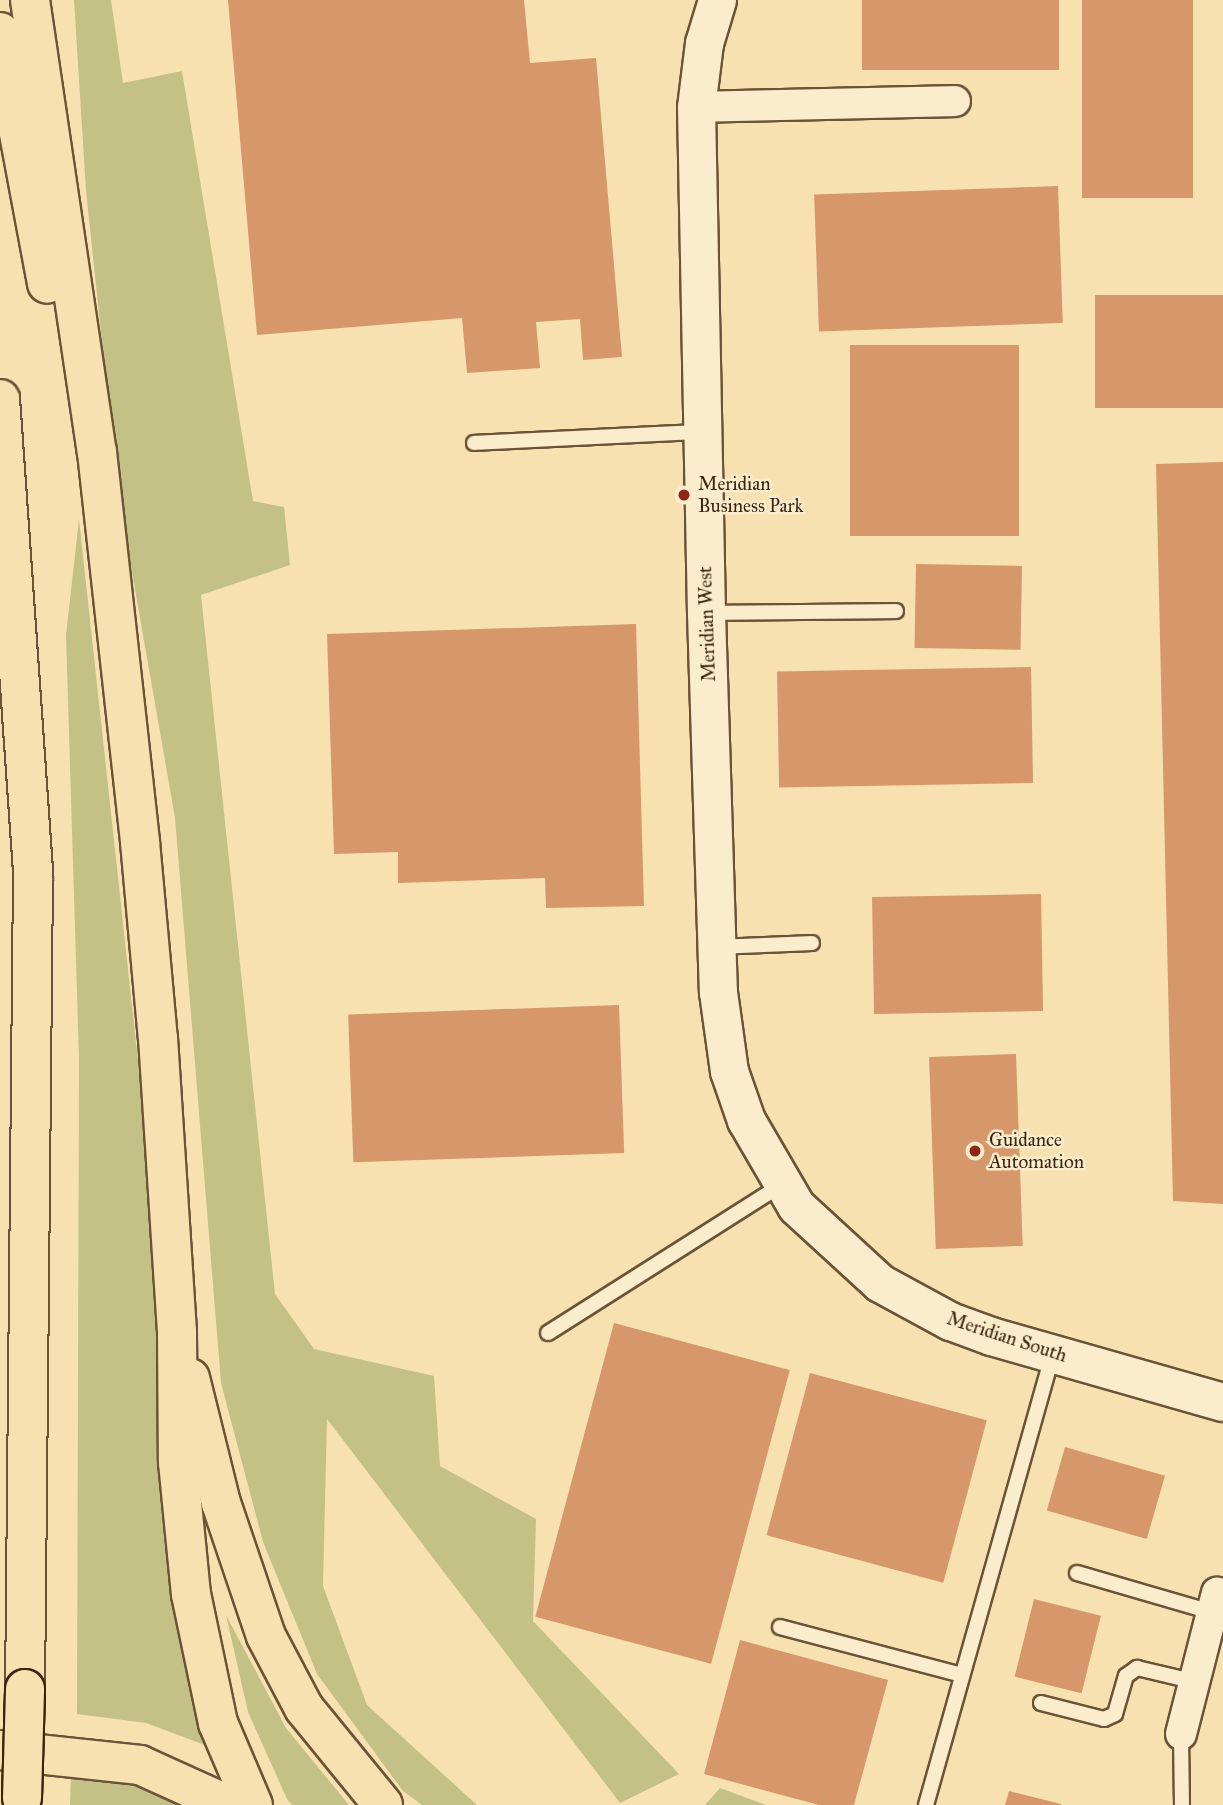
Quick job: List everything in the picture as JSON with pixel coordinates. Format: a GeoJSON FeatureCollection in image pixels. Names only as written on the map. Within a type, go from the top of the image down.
{"type":"FeatureCollection","features":[{"type":"Feature","properties":{"kind":"highway"},"geometry":{"type":"LineString","coordinates":[[30,0],[97,452],[158,1038],[177,1332],[178,1462],[191,1594],[218,1723],[253,1805]]}},
{"type":"Feature","properties":{"kind":"highway"},"geometry":{"type":"LineString","coordinates":[[0,32],[78,452],[111,586]]}},
{"type":"Feature","properties":{"kind":"highway"},"geometry":{"type":"LineString","coordinates":[[0,399],[33,874],[22,1802]]}},
{"type":"Feature","properties":{"kind":"highway"},"geometry":{"type":"LineString","coordinates":[[177,1332],[221,1503],[266,1636],[304,1708],[383,1805]]}},
{"type":"Feature","properties":{"kind":"highway"},"geometry":{"type":"LineString","coordinates":[[0,1750],[140,1765],[228,1805]]}},
{"type":"Feature","properties":{"kind":"street","name":"Meridian West"},"geometry":{"type":"LineString","coordinates":[[717,0],[704,43],[696,107],[706,613],[717,947],[729,1071],[750,1130],[780,1186],[814,1226]]}},
{"type":"Feature","properties":{"kind":"street"},"geometry":{"type":"LineString","coordinates":[[696,107],[955,101]]}},
{"type":"Feature","properties":{"kind":"street","name":"Meridian South"},"geometry":{"type":"LineString","coordinates":[[814,1226],[880,1283],[960,1325],[1223,1402]]}},
{"type":"Feature","properties":{"kind":"street"},"geometry":{"type":"LineString","coordinates":[[1181,1734],[1204,1667],[1217,1595]]}},
{"type":"Feature","properties":{"kind":"lane"},"geometry":{"type":"LineString","coordinates":[[474,443],[702,432]]}},
{"type":"Feature","properties":{"kind":"lane"},"geometry":{"type":"LineString","coordinates":[[706,613],[896,611]]}},
{"type":"Feature","properties":{"kind":"lane"},"geometry":{"type":"LineString","coordinates":[[717,947],[812,943]]}},
{"type":"Feature","properties":{"kind":"lane"},"geometry":{"type":"LineString","coordinates":[[548,1333],[780,1186]]}},
{"type":"Feature","properties":{"kind":"lane"},"geometry":{"type":"LineString","coordinates":[[926,1805],[1053,1352]]}},
{"type":"Feature","properties":{"kind":"lane"},"geometry":{"type":"LineString","coordinates":[[1077,1573],[1217,1595]]}},
{"type":"Feature","properties":{"kind":"lane"},"geometry":{"type":"LineString","coordinates":[[780,1627],[962,1675]]}},
{"type":"Feature","properties":{"kind":"lane"},"geometry":{"type":"LineString","coordinates":[[1041,1703],[1104,1719],[1115,1714],[1126,1676],[1137,1668],[1204,1667]]}},
{"type":"Feature","properties":{"kind":"lane"},"geometry":{"type":"LineString","coordinates":[[1181,1734],[1182,1805]]}},
{"type":"Feature","properties":{"kind":"shaded area"},"geometry":{"type":"Polygon","coordinates":[[[74,0],[111,0],[123,83],[182,71],[253,501],[284,507],[290,565],[201,595],[275,1294],[314,1349],[434,1376],[440,1466],[536,1519],[533,1621],[679,1774],[620,1803],[327,1419],[323,1586],[367,1705],[477,1805],[422,1805],[403,1791],[317,1674],[263,1542],[221,1383],[175,818],[118,492],[86,191],[74,0]]]}},
{"type":"Feature","properties":{"kind":"shaded area"},"geometry":{"type":"Polygon","coordinates":[[[79,519],[138,1061],[181,1639],[210,1747],[146,1723],[77,1714],[79,1059],[66,635],[79,519]]]}},
{"type":"Feature","properties":{"kind":"shaded area"},"geometry":{"type":"Polygon","coordinates":[[[226,1615],[286,1728],[349,1805],[292,1805],[287,1799],[248,1712],[226,1615]]]}},
{"type":"Feature","properties":{"kind":"shaded area"},"geometry":{"type":"Polygon","coordinates":[[[71,1773],[135,1779],[200,1805],[70,1805],[71,1773]]]}},
{"type":"Feature","properties":{"kind":"shaded area"},"geometry":{"type":"Polygon","coordinates":[[[720,1788],[766,1805],[705,1805],[720,1788]]]}},
{"type":"Feature","properties":{"kind":"building"},"geometry":{"type":"Polygon","coordinates":[[[228,0],[524,0],[530,63],[596,58],[622,357],[583,360],[580,319],[536,322],[540,368],[467,373],[462,318],[257,335],[228,0]]]}},
{"type":"Feature","properties":{"kind":"building"},"geometry":{"type":"Polygon","coordinates":[[[862,0],[1059,0],[1059,70],[862,70],[862,0]]]}},
{"type":"Feature","properties":{"kind":"building"},"geometry":{"type":"Polygon","coordinates":[[[1082,0],[1193,0],[1193,198],[1082,198],[1082,0]]]}},
{"type":"Feature","properties":{"kind":"building"},"geometry":{"type":"Polygon","coordinates":[[[1058,186],[1063,323],[819,331],[814,195],[1058,186]]]}},
{"type":"Feature","properties":{"kind":"building"},"geometry":{"type":"Polygon","coordinates":[[[1095,295],[1223,295],[1223,408],[1095,408],[1095,295]]]}},
{"type":"Feature","properties":{"kind":"building"},"geometry":{"type":"Polygon","coordinates":[[[850,345],[1019,345],[1019,536],[850,536],[850,345]]]}},
{"type":"Feature","properties":{"kind":"building"},"geometry":{"type":"Polygon","coordinates":[[[1223,462],[1223,1204],[1173,1201],[1156,464],[1223,462]]]}},
{"type":"Feature","properties":{"kind":"building"},"geometry":{"type":"Polygon","coordinates":[[[916,564],[1022,566],[1021,650],[915,648],[916,564]]]}},
{"type":"Feature","properties":{"kind":"building"},"geometry":{"type":"Polygon","coordinates":[[[636,624],[644,906],[546,908],[545,878],[398,883],[398,852],[334,854],[327,634],[636,624]]]}},
{"type":"Feature","properties":{"kind":"building"},"geometry":{"type":"Polygon","coordinates":[[[1031,667],[1033,783],[779,787],[777,671],[1031,667]]]}},
{"type":"Feature","properties":{"kind":"building"},"geometry":{"type":"Polygon","coordinates":[[[1041,894],[1043,1011],[874,1014],[872,897],[1041,894]]]}},
{"type":"Feature","properties":{"kind":"building"},"geometry":{"type":"Polygon","coordinates":[[[619,1005],[624,1153],[353,1162],[348,1014],[619,1005]]]}},
{"type":"Feature","properties":{"kind":"building","name":"Guidance Automation"},"geometry":{"type":"Polygon","coordinates":[[[1016,1054],[1023,1246],[936,1249],[929,1057],[1016,1054]]]}},
{"type":"Feature","properties":{"kind":"building"},"geometry":{"type":"Polygon","coordinates":[[[614,1323],[790,1370],[711,1664],[535,1617],[614,1323]]]}},
{"type":"Feature","properties":{"kind":"building"},"geometry":{"type":"Polygon","coordinates":[[[810,1373],[987,1420],[943,1583],[767,1535],[810,1373]]]}},
{"type":"Feature","properties":{"kind":"building"},"geometry":{"type":"Polygon","coordinates":[[[1065,1447],[1165,1476],[1147,1539],[1047,1510],[1065,1447]]]}},
{"type":"Feature","properties":{"kind":"building"},"geometry":{"type":"Polygon","coordinates":[[[1034,1599],[1101,1616],[1082,1693],[1015,1677],[1034,1599]]]}},
{"type":"Feature","properties":{"kind":"building"},"geometry":{"type":"Polygon","coordinates":[[[740,1640],[888,1680],[854,1805],[819,1805],[704,1774],[740,1640]]]}},
{"type":"Feature","properties":{"kind":"building"},"geometry":{"type":"Polygon","coordinates":[[[1009,1791],[1061,1804],[1061,1805],[1005,1805],[1009,1791]]]}},
{"type":"Feature","properties":{"kind":"place","name":"Meridian Business Park"},"geometry":{"type":"Point","coordinates":[684,495]}},
{"type":"Feature","properties":{"kind":"place","name":"Guidance Automation"},"geometry":{"type":"Point","coordinates":[975,1151]}}]}
